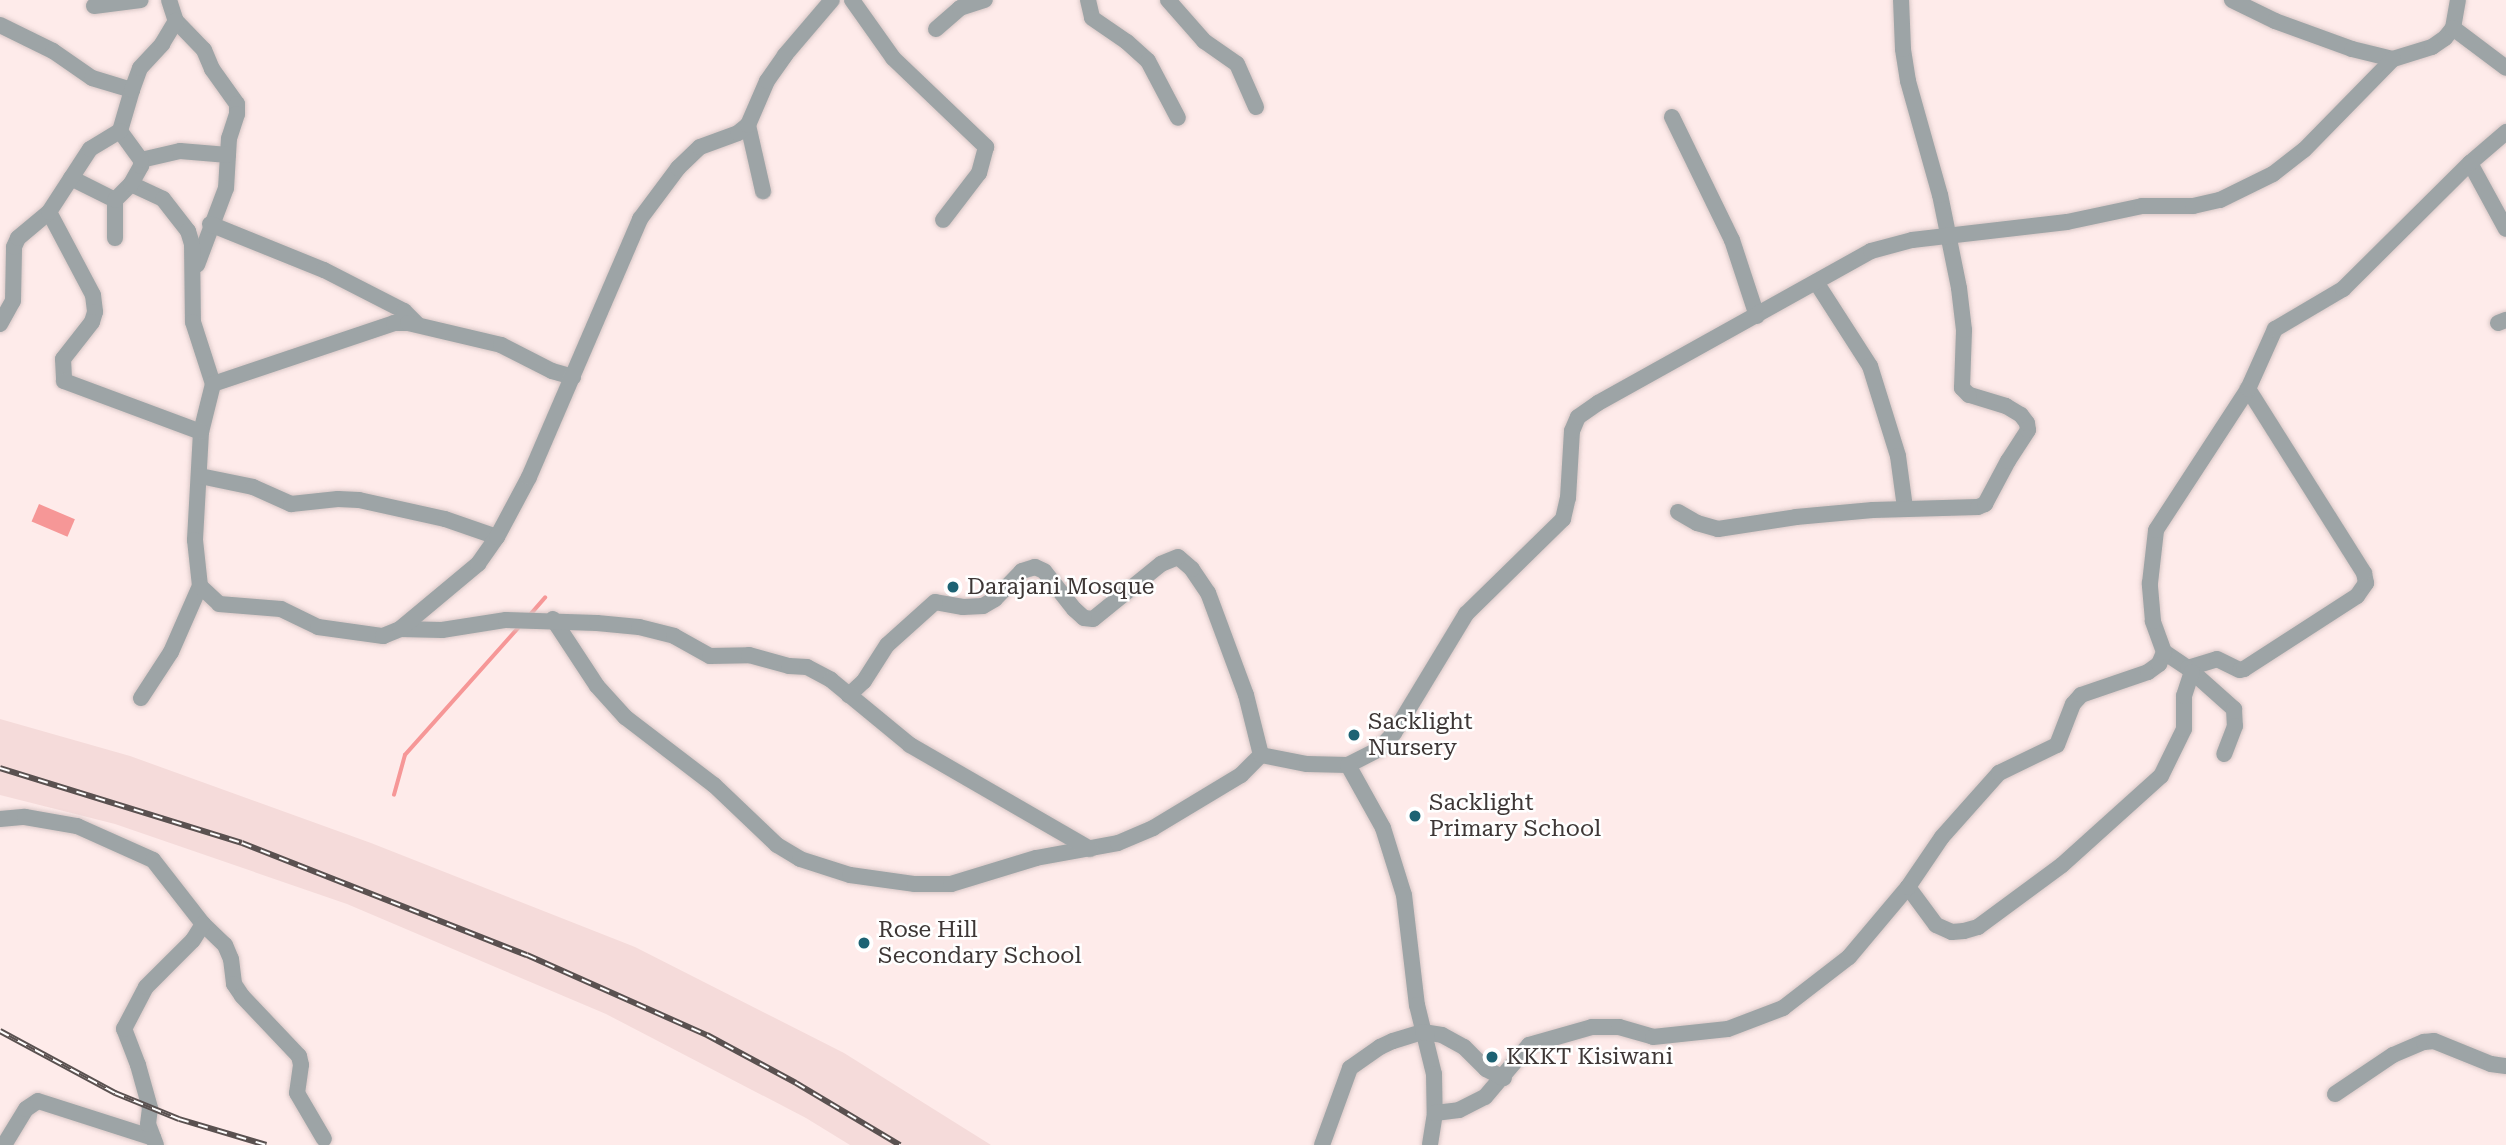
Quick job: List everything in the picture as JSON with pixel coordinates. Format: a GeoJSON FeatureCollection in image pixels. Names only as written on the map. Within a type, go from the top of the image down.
{"type":"FeatureCollection","features":[{"type":"Feature","properties":{"kind":"street"},"geometry":{"type":"LineString","coordinates":[[94,6],[141,0]]}},
{"type":"Feature","properties":{"kind":"street"},"geometry":{"type":"LineString","coordinates":[[169,0],[176,21],[204,50],[212,69],[237,104],[228,155],[226,188],[210,224],[193,277]]}},
{"type":"Feature","properties":{"kind":"street"},"geometry":{"type":"LineString","coordinates":[[200,586],[219,604],[281,609],[334,631],[383,636],[400,629],[463,579],[497,537],[529,477],[632,234],[657,193],[700,147],[738,133],[748,125],[767,81],[785,55],[832,0]]}},
{"type":"Feature","properties":{"kind":"street"},"geometry":{"type":"LineString","coordinates":[[852,0],[893,58],[981,139],[986,147],[979,173],[943,220]]}},
{"type":"Feature","properties":{"kind":"street"},"geometry":{"type":"LineString","coordinates":[[936,29],[960,8],[985,0]]}},
{"type":"Feature","properties":{"kind":"street"},"geometry":{"type":"LineString","coordinates":[[1088,0],[1092,18],[1127,41],[1148,61],[1178,118]]}},
{"type":"Feature","properties":{"kind":"street"},"geometry":{"type":"LineString","coordinates":[[1168,0],[1205,41],[1237,64],[1256,107]]}},
{"type":"Feature","properties":{"kind":"street"},"geometry":{"type":"LineString","coordinates":[[1678,512],[1697,523],[1718,528],[1797,517],[1906,508],[1983,506],[2028,430],[2028,423],[2021,415],[1964,391],[1964,330],[1948,236],[1928,149],[1908,81],[1903,49],[1901,0]]}},
{"type":"Feature","properties":{"kind":"street"},"geometry":{"type":"LineString","coordinates":[[2232,0],[2275,21],[2352,49],[2392,59]]}},
{"type":"Feature","properties":{"kind":"street"},"geometry":{"type":"LineString","coordinates":[[1261,755],[1307,764],[1348,765],[1379,749],[1394,733],[1466,614],[1563,519],[1568,498],[1572,431],[1578,417],[1871,251],[1948,236],[2067,222],[2142,206],[2193,206],[2220,200],[2273,174],[2304,150],[2392,59],[2432,47],[2453,27],[2458,0]]}},
{"type":"Feature","properties":{"kind":"street"},"geometry":{"type":"LineString","coordinates":[[0,324],[13,301],[14,247],[18,238],[49,212],[90,149],[120,131],[140,68],[162,44],[176,21]]}},
{"type":"Feature","properties":{"kind":"street"},"geometry":{"type":"LineString","coordinates":[[0,24],[53,51],[92,78],[132,90]]}},
{"type":"Feature","properties":{"kind":"street"},"geometry":{"type":"LineString","coordinates":[[2453,27],[2506,68]]}},
{"type":"Feature","properties":{"kind":"street"},"geometry":{"type":"LineString","coordinates":[[1671,117],[1732,240],[1757,316]]}},
{"type":"Feature","properties":{"kind":"street"},"geometry":{"type":"LineString","coordinates":[[748,125],[763,191]]}},
{"type":"Feature","properties":{"kind":"street"},"geometry":{"type":"LineString","coordinates":[[120,131],[141,160]]}},
{"type":"Feature","properties":{"kind":"street"},"geometry":{"type":"LineString","coordinates":[[2224,754],[2235,726],[2234,709],[2190,670],[2164,652],[2153,621],[2150,598],[2156,530],[2248,390],[2275,329],[2349,284],[2470,163],[2506,132]]}},
{"type":"Feature","properties":{"kind":"street"},"geometry":{"type":"LineString","coordinates":[[141,160],[180,151],[228,155]]}},
{"type":"Feature","properties":{"kind":"street"},"geometry":{"type":"LineString","coordinates":[[115,238],[115,200],[131,184],[141,160]]}},
{"type":"Feature","properties":{"kind":"street"},"geometry":{"type":"LineString","coordinates":[[2470,163],[2506,229]]}},
{"type":"Feature","properties":{"kind":"street"},"geometry":{"type":"LineString","coordinates":[[71,178],[115,200]]}},
{"type":"Feature","properties":{"kind":"street"},"geometry":{"type":"LineString","coordinates":[[131,184],[157,193],[188,231],[195,330],[213,384],[201,432],[201,476],[195,540],[200,586],[171,652],[141,698]]}},
{"type":"Feature","properties":{"kind":"street"},"geometry":{"type":"LineString","coordinates":[[49,212],[93,295],[95,312],[92,323],[63,359],[64,381],[201,432]]}},
{"type":"Feature","properties":{"kind":"street"},"geometry":{"type":"LineString","coordinates":[[210,224],[324,270],[404,311],[417,324]]}},
{"type":"Feature","properties":{"kind":"street"},"geometry":{"type":"LineString","coordinates":[[1816,282],[1870,366],[1898,456],[1906,508]]}},
{"type":"Feature","properties":{"kind":"street"},"geometry":{"type":"LineString","coordinates":[[213,384],[394,323],[417,324],[501,345],[552,371],[573,377]]}},
{"type":"Feature","properties":{"kind":"street"},"geometry":{"type":"LineString","coordinates":[[2190,670],[2217,659],[2240,670],[2244,669],[2357,596],[2366,583],[2364,573],[2248,390]]}},
{"type":"Feature","properties":{"kind":"street"},"geometry":{"type":"LineString","coordinates":[[201,476],[253,486],[291,504],[338,499],[359,500],[444,519],[497,537]]}},
{"type":"Feature","properties":{"kind":"street"},"geometry":{"type":"LineString","coordinates":[[849,695],[864,681],[887,645],[935,602],[972,607],[989,603],[1022,571],[1035,566],[1044,571],[1074,609],[1084,618],[1093,619],[1161,564],[1178,557],[1192,569],[1208,593],[1246,695],[1261,755]]}},
{"type":"Feature","properties":{"kind":"street"},"geometry":{"type":"LineString","coordinates":[[553,619],[597,686],[625,717],[714,785],[777,845],[800,859],[850,875],[915,884],[951,884],[1036,858],[1118,844],[1153,828],[1241,775],[1261,755]]}},
{"type":"Feature","properties":{"kind":"street"},"geometry":{"type":"LineString","coordinates":[[400,629],[442,630],[506,620],[553,619],[639,627],[674,636],[710,656],[749,655],[820,671],[910,745],[1090,849]]}},
{"type":"Feature","properties":{"kind":"street"},"geometry":{"type":"LineString","coordinates":[[1436,1113],[1472,1105],[1504,1078],[1521,1050],[1529,1045],[1591,1027],[1619,1027],[1653,1037],[1711,1033],[1745,1024],[1783,1008],[1849,957],[1908,887],[1942,837],[1999,773],[2057,745],[2073,704],[2081,695],[2148,672],[2159,664],[2164,652]]}},
{"type":"Feature","properties":{"kind":"street"},"geometry":{"type":"LineString","coordinates":[[1908,887],[1936,925],[1952,932],[1964,931],[1978,927],[2062,865],[2161,776],[2184,729],[2186,686],[2190,670]]}},
{"type":"Feature","properties":{"kind":"street"},"geometry":{"type":"LineString","coordinates":[[1348,765],[1373,808],[1396,860],[1408,913],[1413,980],[1434,1074],[1436,1113],[1430,1145]]}},
{"type":"Feature","properties":{"kind":"street"},"geometry":{"type":"LineString","coordinates":[[0,819],[25,817],[77,826],[153,860],[202,924],[229,952],[234,984],[242,996],[299,1056],[301,1065],[297,1093],[324,1139]]}},
{"type":"Feature","properties":{"kind":"street"},"geometry":{"type":"LineString","coordinates":[[155,1141],[148,1124],[150,1108],[124,1029],[146,987],[193,940],[202,924]]}},
{"type":"Feature","properties":{"kind":"street"},"geometry":{"type":"LineString","coordinates":[[1322,1145],[1350,1068],[1380,1047],[1423,1032],[1454,1040],[1486,1069],[1504,1078]]}},
{"type":"Feature","properties":{"kind":"street"},"geometry":{"type":"LineString","coordinates":[[2335,1094],[2393,1055],[2424,1042],[2434,1041],[2491,1064],[2506,1066]]}},
{"type":"Feature","properties":{"kind":"street"},"geometry":{"type":"LineString","coordinates":[[4,1145],[26,1109],[38,1101],[155,1141]]}},
{"type":"Feature","properties":{"kind":"shaded area"},"geometry":{"type":"Polygon","coordinates":[[[39,504],[75,519],[67,537],[32,521],[39,504]]]}},
{"type":"Feature","properties":{"kind":"shaded area"},"geometry":{"type":"Polygon","coordinates":[[[0,719],[130,756],[371,843],[635,947],[844,1053],[991,1145],[850,1145],[806,1118],[606,1014],[347,904],[115,824],[0,795],[0,719]]]}},
{"type":"Feature","properties":{"kind":"waterway"},"geometry":{"type":"LineString","coordinates":[[530,615],[545,598]]}},
{"type":"Feature","properties":{"kind":"waterway"},"geometry":{"type":"LineString","coordinates":[[394,795],[405,755],[520,626]]}},
{"type":"Feature","properties":{"kind":"railway"},"geometry":{"type":"LineString","coordinates":[[0,768],[242,843],[527,955],[707,1035],[796,1083],[900,1145]]}},
{"type":"Feature","properties":{"kind":"railway"},"geometry":{"type":"LineString","coordinates":[[0,1031],[115,1093],[179,1119],[266,1145]]}},
{"type":"Feature","properties":{"kind":"place","name":"Darajani Mosque"},"geometry":{"type":"Point","coordinates":[953,587]}},
{"type":"Feature","properties":{"kind":"place","name":"Sacklight Nursery"},"geometry":{"type":"Point","coordinates":[1354,735]}},
{"type":"Feature","properties":{"kind":"place","name":"Sacklight Primary School"},"geometry":{"type":"Point","coordinates":[1415,816]}},
{"type":"Feature","properties":{"kind":"place","name":"Rose Hill Secondary School"},"geometry":{"type":"Point","coordinates":[864,943]}},
{"type":"Feature","properties":{"kind":"place","name":"KKKT Kisiwani"},"geometry":{"type":"Point","coordinates":[1492,1057]}}]}
